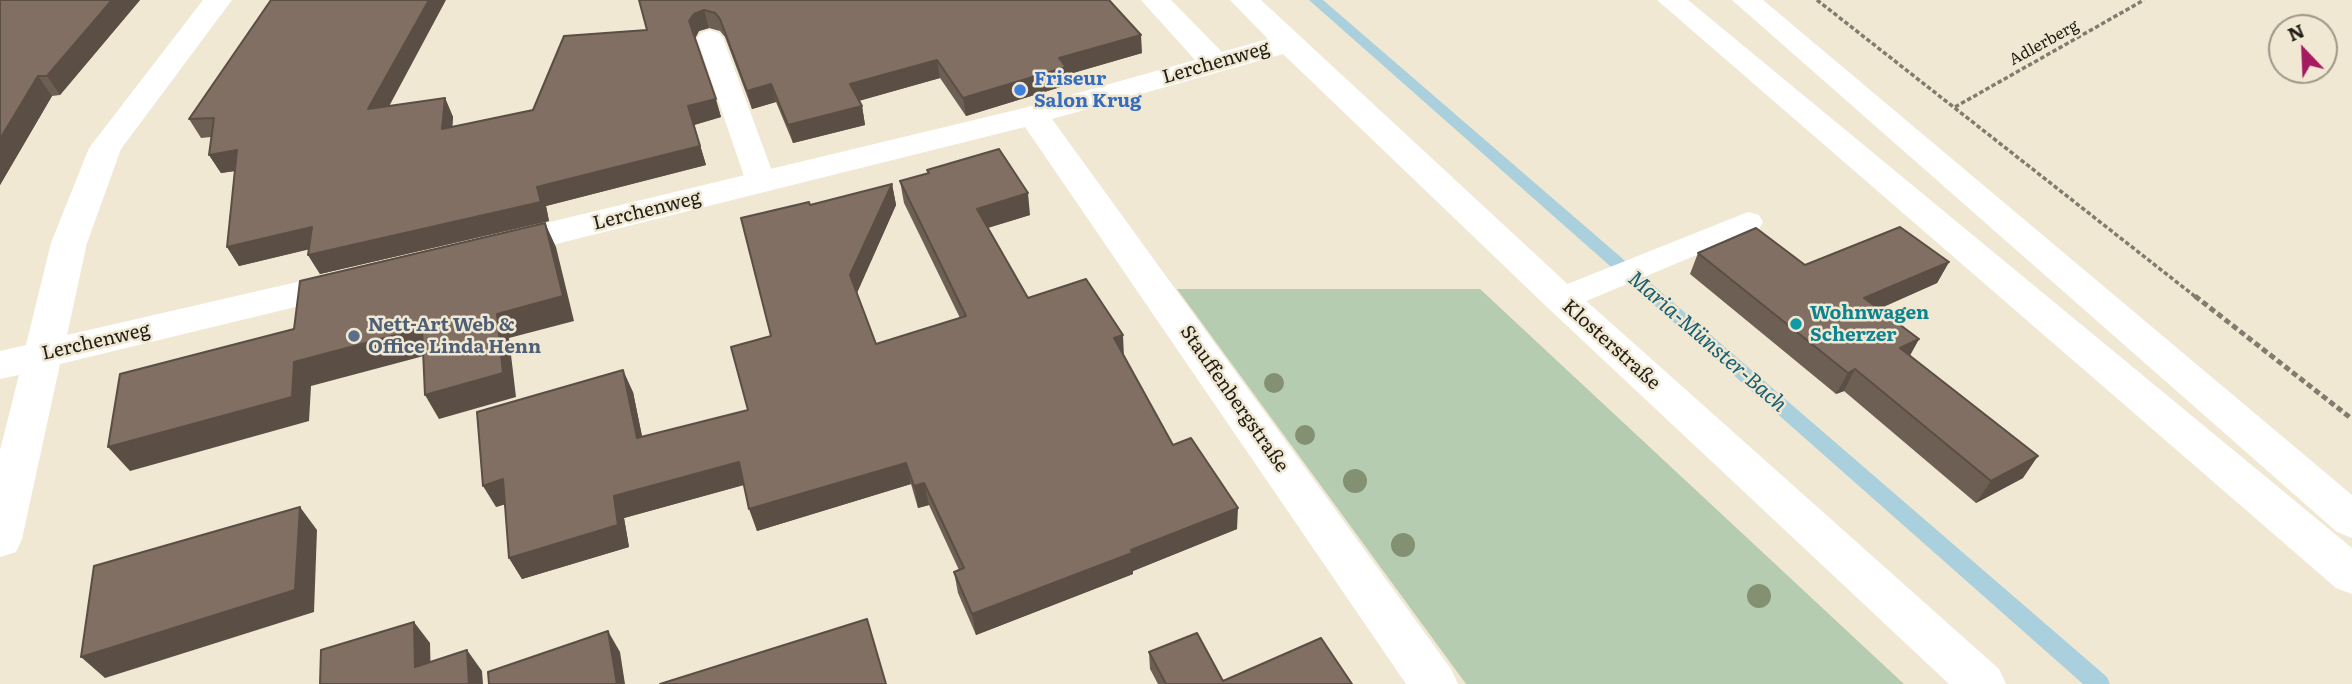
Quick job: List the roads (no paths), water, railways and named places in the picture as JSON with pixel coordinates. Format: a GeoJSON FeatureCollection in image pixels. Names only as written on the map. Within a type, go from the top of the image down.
{"type":"FeatureCollection","features":[{"type":"Feature","properties":{"kind":"street"},"geometry":{"type":"LineString","coordinates":[[0,539],[69,243],[105,148],[218,0]]}},
{"type":"Feature","properties":{"kind":"street"},"geometry":{"type":"LineString","coordinates":[[1155,0],[1215,63]]}},
{"type":"Feature","properties":{"kind":"street","name":"Klosterstraße"},"geometry":{"type":"LineString","coordinates":[[1244,0],[1561,299],[1982,684]]}},
{"type":"Feature","properties":{"kind":"street"},"geometry":{"type":"LineString","coordinates":[[1671,0],[2352,575]]}},
{"type":"Feature","properties":{"kind":"street"},"geometry":{"type":"LineString","coordinates":[[1746,0],[2352,520]]}},
{"type":"Feature","properties":{"kind":"street","name":"Lerchenweg"},"geometry":{"type":"LineString","coordinates":[[469,253],[1034,114],[1291,43]]}},
{"type":"Feature","properties":{"kind":"street","name":"Stauffenbergstraße"},"geometry":{"type":"LineString","coordinates":[[1034,114],[1434,684]]}},
{"type":"Feature","properties":{"kind":"street","name":"Lerchenweg"},"geometry":{"type":"LineString","coordinates":[[0,365],[376,275]]}},
{"type":"Feature","properties":{"kind":"lane"},"geometry":{"type":"LineString","coordinates":[[710,38],[761,182]]}},
{"type":"Feature","properties":{"kind":"lane"},"geometry":{"type":"LineString","coordinates":[[1561,299],[1748,222]]}},
{"type":"Feature","properties":{"kind":"waterway","name":"Maria-Münster-Bach"},"geometry":{"type":"LineString","coordinates":[[1315,0],[2099,684]]}},
{"type":"Feature","properties":{"kind":"place","name":"Friseur Salon Krug"},"geometry":{"type":"Point","coordinates":[1020,90]}},
{"type":"Feature","properties":{"kind":"place","name":"Wohnwagen Scherzer"},"geometry":{"type":"Point","coordinates":[1796,324]}},
{"type":"Feature","properties":{"kind":"place","name":"Nett-Art Web & Office Linda Henn"},"geometry":{"type":"Point","coordinates":[354,336]}}]}
